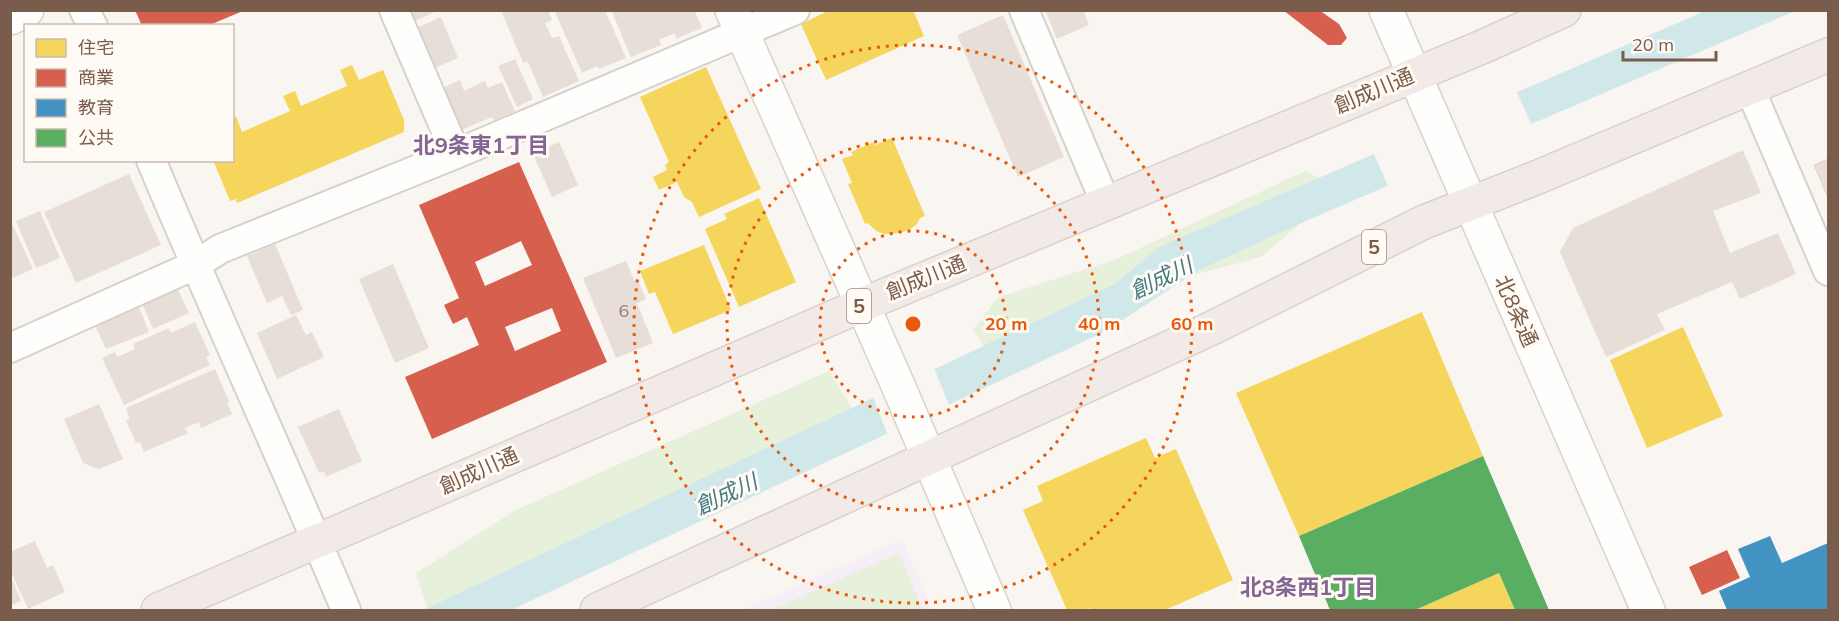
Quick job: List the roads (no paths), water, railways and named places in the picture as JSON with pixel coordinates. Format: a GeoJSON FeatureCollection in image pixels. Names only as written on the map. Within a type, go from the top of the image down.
{"type":"FeatureCollection","features":[{"type":"Feature","properties":{"kind":"highway","name":"創成川通"},"geometry":{"type":"LineString","coordinates":[[158,610],[862,305],[1564,10]]}},
{"type":"Feature","properties":{"kind":"highway","name":"5"},"geometry":{"type":"LineString","coordinates":[[597,610],[1212,328],[1424,222],[1828,55]]}},
{"type":"Feature","properties":{"kind":"street"},"geometry":{"type":"LineString","coordinates":[[10,18],[27,10]]}},
{"type":"Feature","properties":{"kind":"street"},"geometry":{"type":"LineString","coordinates":[[84,10],[92,24]]}},
{"type":"Feature","properties":{"kind":"street"},"geometry":{"type":"LineString","coordinates":[[394,10],[456,154]]}},
{"type":"Feature","properties":{"kind":"street"},"geometry":{"type":"LineString","coordinates":[[10,348],[195,265],[220,249],[716,46],[736,22],[795,10]]}},
{"type":"Feature","properties":{"kind":"street"},"geometry":{"type":"LineString","coordinates":[[1024,10],[1106,204]]}},
{"type":"Feature","properties":{"kind":"street","name":"北8条通"},"geometry":{"type":"LineString","coordinates":[[1386,10],[1647,610]]}},
{"type":"Feature","properties":{"kind":"street"},"geometry":{"type":"LineString","coordinates":[[736,22],[897,383],[994,610]]}},
{"type":"Feature","properties":{"kind":"street"},"geometry":{"type":"LineString","coordinates":[[1750,89],[1828,271]]}},
{"type":"Feature","properties":{"kind":"street"},"geometry":{"type":"LineString","coordinates":[[151,162],[303,506],[346,610]]}},
{"type":"Feature","properties":{"kind":"water","name":"創成川"},"geometry":{"type":"Polygon","coordinates":[[[1705,11],[1795,11],[1308,220],[1199,270],[1104,332],[511,610],[423,610],[1115,284],[1159,247],[1705,11]]]}},
{"type":"Feature","properties":{"kind":"district","name":"北9条東1丁目"},"geometry":{"type":"Point","coordinates":[481,145]}},
{"type":"Feature","properties":{"kind":"district","name":"北8条西1丁目"},"geometry":{"type":"Point","coordinates":[1308,587]}}]}
